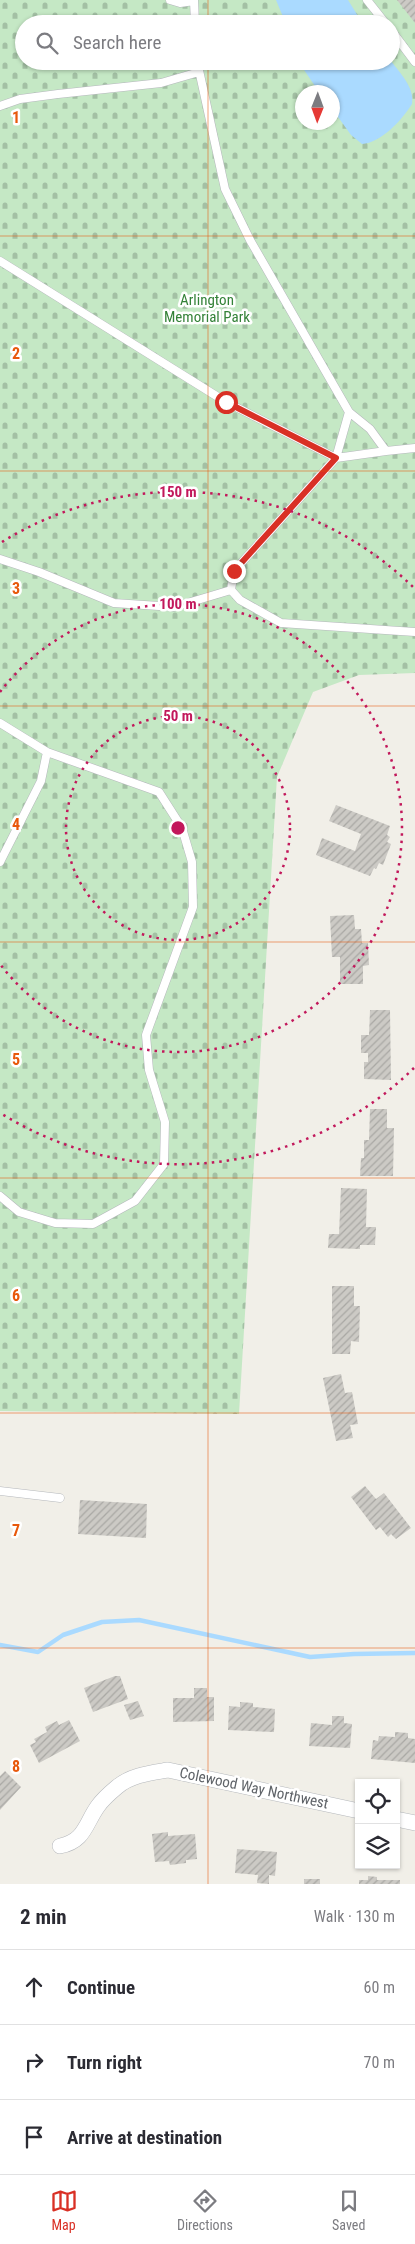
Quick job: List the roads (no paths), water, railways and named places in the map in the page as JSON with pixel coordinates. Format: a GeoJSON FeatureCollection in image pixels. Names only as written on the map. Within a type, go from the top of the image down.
{"type":"FeatureCollection","features":[{"type":"Feature","properties":{"kind":"street","name":"Colewood Way Northwest"},"geometry":{"type":"LineString","coordinates":[[60,1846],[71,1844],[80,1837],[99,1805],[118,1786],[142,1774],[168,1770],[185,1772],[355,1810]]}},
{"type":"Feature","properties":{"kind":"street"},"geometry":{"type":"LineString","coordinates":[[400,1820],[415,1823]]}},
{"type":"Feature","properties":{"kind":"lane"},"geometry":{"type":"LineString","coordinates":[[170,0],[180,3],[194,0],[195,15]]}},
{"type":"Feature","properties":{"kind":"lane"},"geometry":{"type":"LineString","coordinates":[[367,0],[379,15]]}},
{"type":"Feature","properties":{"kind":"lane"},"geometry":{"type":"LineString","coordinates":[[400,42],[415,62]]}},
{"type":"Feature","properties":{"kind":"lane"},"geometry":{"type":"LineString","coordinates":[[0,106],[29,98],[161,84],[199,72],[226,189],[250,240],[349,412],[370,429],[386,451]]}},
{"type":"Feature","properties":{"kind":"lane"},"geometry":{"type":"LineString","coordinates":[[0,261],[226,402],[336,458],[415,448]]}},
{"type":"Feature","properties":{"kind":"lane"},"geometry":{"type":"LineString","coordinates":[[231,590],[234,571],[336,458],[349,412]]}},
{"type":"Feature","properties":{"kind":"lane"},"geometry":{"type":"LineString","coordinates":[[0,559],[39,572],[114,603],[174,607],[231,590]]}},
{"type":"Feature","properties":{"kind":"lane"},"geometry":{"type":"LineString","coordinates":[[231,590],[240,600],[281,623],[415,632]]}},
{"type":"Feature","properties":{"kind":"lane"},"geometry":{"type":"LineString","coordinates":[[0,723],[48,752],[159,792],[182,828],[192,862],[193,907],[146,1035],[150,1070],[165,1122],[164,1164],[135,1201],[93,1224],[55,1223],[19,1212],[0,1196]]}},
{"type":"Feature","properties":{"kind":"lane"},"geometry":{"type":"LineString","coordinates":[[0,862],[41,781],[48,752]]}},
{"type":"Feature","properties":{"kind":"lane"},"geometry":{"type":"LineString","coordinates":[[0,1491],[60,1498]]}},
{"type":"Feature","properties":{"kind":"water"},"geometry":{"type":"Polygon","coordinates":[[[276,0],[348,0],[357,15],[282,15],[276,0]]]}},
{"type":"Feature","properties":{"kind":"water"},"geometry":{"type":"Polygon","coordinates":[[[304,70],[398,70],[402,76],[409,87],[412,98],[412,104],[403,117],[384,135],[369,143],[362,144],[351,135],[340,120],[340,85],[314,85],[304,70]]]}},
{"type":"Feature","properties":{"kind":"waterway"},"geometry":{"type":"LineString","coordinates":[[0,1645],[38,1652],[63,1635],[102,1622],[139,1620],[310,1657],[415,1653]]}},
{"type":"Feature","properties":{"kind":"park label","name":"Arlington Memorial Park"},"geometry":{"type":"Point","coordinates":[207,308]}}]}
